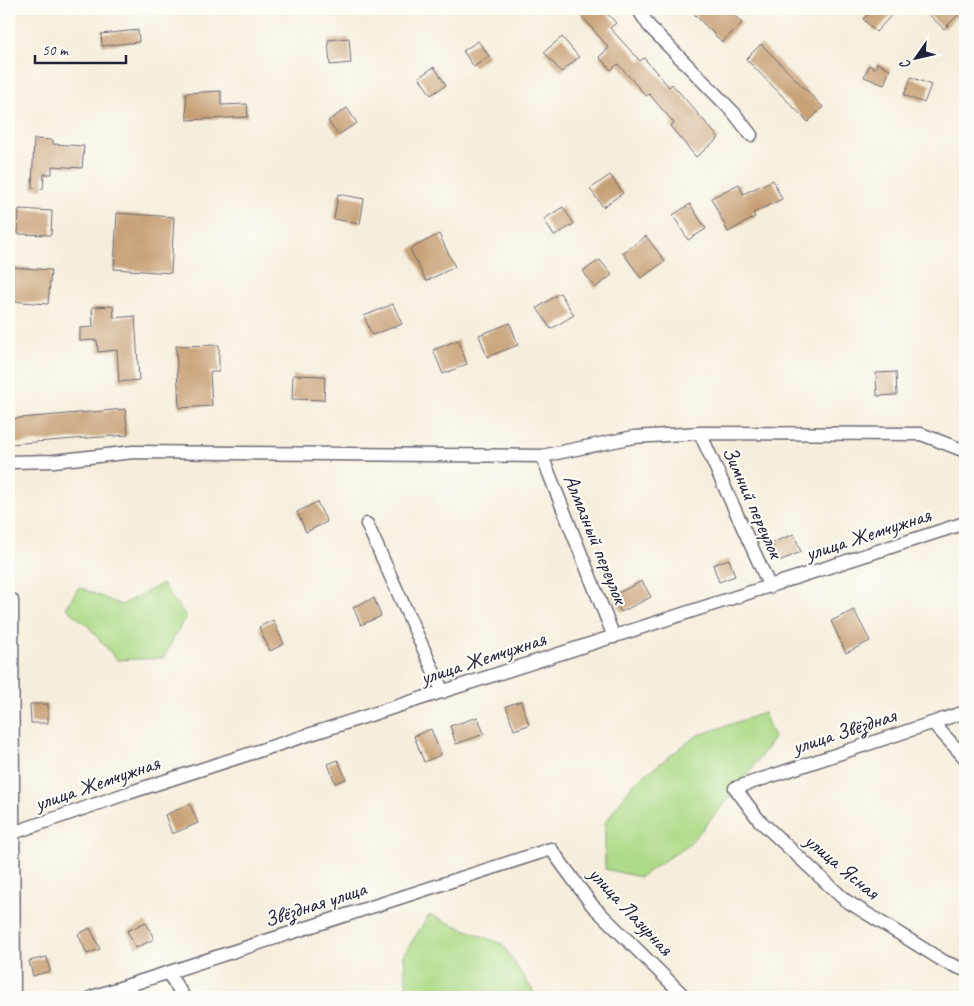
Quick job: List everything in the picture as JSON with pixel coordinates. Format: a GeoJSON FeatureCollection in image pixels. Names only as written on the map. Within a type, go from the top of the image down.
{"type":"FeatureCollection","features":[{"type":"Feature","properties":{"kind":"street"},"geometry":{"type":"LineString","coordinates":[[638,9],[649,26],[728,106],[752,135]]}},
{"type":"Feature","properties":{"kind":"street"},"geometry":{"type":"LineString","coordinates":[[9,462],[54,461],[133,452],[542,456],[634,437],[700,433],[921,434],[965,451]]}},
{"type":"Feature","properties":{"kind":"street","name":"Зимний переулок"},"geometry":{"type":"LineString","coordinates":[[700,433],[770,586]]}},
{"type":"Feature","properties":{"kind":"street","name":"Алмазный переулок"},"geometry":{"type":"LineString","coordinates":[[542,456],[614,637]]}},
{"type":"Feature","properties":{"kind":"street","name":"улица Жемчужная"},"geometry":{"type":"LineString","coordinates":[[14,833],[128,793],[965,523]]}},
{"type":"Feature","properties":{"kind":"street"},"geometry":{"type":"LineString","coordinates":[[367,524],[443,692]]}},
{"type":"Feature","properties":{"kind":"street"},"geometry":{"type":"LineString","coordinates":[[12,600],[14,997]]}},
{"type":"Feature","properties":{"kind":"street","name":"улица Звёздная"},"geometry":{"type":"LineString","coordinates":[[735,788],[965,712]]}},
{"type":"Feature","properties":{"kind":"street"},"geometry":{"type":"LineString","coordinates":[[933,723],[965,758]]}},
{"type":"Feature","properties":{"kind":"street","name":"улица Ясная"},"geometry":{"type":"LineString","coordinates":[[735,788],[759,820],[845,900],[945,962],[965,970]]}},
{"type":"Feature","properties":{"kind":"street","name":"Звёздная улица"},"geometry":{"type":"LineString","coordinates":[[92,997],[551,849]]}},
{"type":"Feature","properties":{"kind":"street","name":"улица Лазурная"},"geometry":{"type":"LineString","coordinates":[[551,849],[592,905],[686,997]]}},
{"type":"Feature","properties":{"kind":"street"},"geometry":{"type":"LineString","coordinates":[[168,973],[184,997]]}},
{"type":"Feature","properties":{"kind":"green space"},"geometry":{"type":"Polygon","coordinates":[[[162,584],[186,616],[163,658],[117,660],[87,625],[66,608],[79,587],[121,605],[162,584]]]}},
{"type":"Feature","properties":{"kind":"green space"},"geometry":{"type":"Polygon","coordinates":[[[764,713],[774,738],[734,793],[689,844],[640,877],[605,869],[605,823],[633,784],[696,736],[764,713]]]}},
{"type":"Feature","properties":{"kind":"green space"},"geometry":{"type":"Polygon","coordinates":[[[429,915],[502,944],[537,997],[407,997],[404,954],[429,915]]]}},
{"type":"Feature","properties":{"kind":"building"},"geometry":{"type":"Polygon","coordinates":[[[588,9],[603,9],[616,23],[610,28],[640,61],[644,58],[669,87],[672,84],[719,138],[696,157],[670,126],[674,123],[649,94],[646,96],[618,64],[611,70],[599,57],[609,48],[581,15],[588,9]]]}},
{"type":"Feature","properties":{"kind":"building"},"geometry":{"type":"Polygon","coordinates":[[[689,9],[728,9],[742,23],[722,42],[689,9]]]}},
{"type":"Feature","properties":{"kind":"building"},"geometry":{"type":"Polygon","coordinates":[[[873,9],[897,9],[876,32],[863,19],[873,9]]]}},
{"type":"Feature","properties":{"kind":"building"},"geometry":{"type":"Polygon","coordinates":[[[923,9],[952,9],[958,15],[944,29],[923,9]]]}},
{"type":"Feature","properties":{"kind":"building"},"geometry":{"type":"Polygon","coordinates":[[[138,30],[139,42],[102,46],[101,34],[138,30]]]}},
{"type":"Feature","properties":{"kind":"building"},"geometry":{"type":"Polygon","coordinates":[[[562,37],[579,57],[561,72],[544,52],[562,37]]]}},
{"type":"Feature","properties":{"kind":"building"},"geometry":{"type":"Polygon","coordinates":[[[349,38],[351,63],[330,65],[328,40],[349,38]]]}},
{"type":"Feature","properties":{"kind":"building"},"geometry":{"type":"Polygon","coordinates":[[[478,41],[489,56],[474,67],[463,51],[478,41]]]}},
{"type":"Feature","properties":{"kind":"building"},"geometry":{"type":"Polygon","coordinates":[[[761,44],[823,107],[808,122],[746,59],[761,44]]]}},
{"type":"Feature","properties":{"kind":"building"},"geometry":{"type":"Polygon","coordinates":[[[877,63],[890,69],[884,85],[864,77],[869,65],[875,68],[877,63]]]}},
{"type":"Feature","properties":{"kind":"building"},"geometry":{"type":"Polygon","coordinates":[[[434,67],[446,85],[431,95],[419,77],[434,67]]]}},
{"type":"Feature","properties":{"kind":"building"},"geometry":{"type":"Polygon","coordinates":[[[911,77],[931,85],[924,103],[904,95],[911,77]]]}},
{"type":"Feature","properties":{"kind":"building"},"geometry":{"type":"Polygon","coordinates":[[[221,91],[221,105],[247,104],[248,117],[187,120],[186,93],[221,91]]]}},
{"type":"Feature","properties":{"kind":"building"},"geometry":{"type":"Polygon","coordinates":[[[347,108],[357,123],[338,135],[328,121],[347,108]]]}},
{"type":"Feature","properties":{"kind":"building"},"geometry":{"type":"Polygon","coordinates":[[[34,139],[53,140],[53,144],[84,146],[82,168],[52,166],[52,174],[44,174],[43,189],[32,188],[34,139]]]}},
{"type":"Feature","properties":{"kind":"building"},"geometry":{"type":"Polygon","coordinates":[[[610,175],[623,193],[603,207],[590,189],[610,175]]]}},
{"type":"Feature","properties":{"kind":"building"},"geometry":{"type":"Polygon","coordinates":[[[773,180],[782,199],[753,213],[755,217],[728,232],[711,198],[739,184],[743,194],[773,180]]]}},
{"type":"Feature","properties":{"kind":"building"},"geometry":{"type":"Polygon","coordinates":[[[338,194],[364,199],[360,224],[334,219],[338,194]]]}},
{"type":"Feature","properties":{"kind":"building"},"geometry":{"type":"Polygon","coordinates":[[[690,204],[706,229],[688,240],[673,215],[690,204]]]}},
{"type":"Feature","properties":{"kind":"building"},"geometry":{"type":"Polygon","coordinates":[[[563,207],[574,224],[554,236],[544,219],[563,207]]]}},
{"type":"Feature","properties":{"kind":"building"},"geometry":{"type":"Polygon","coordinates":[[[19,209],[52,211],[51,235],[18,234],[19,209]]]}},
{"type":"Feature","properties":{"kind":"building"},"geometry":{"type":"Polygon","coordinates":[[[117,213],[174,217],[171,273],[114,269],[117,213]]]}},
{"type":"Feature","properties":{"kind":"building"},"geometry":{"type":"Polygon","coordinates":[[[439,234],[455,267],[426,281],[410,249],[439,234]]]}},
{"type":"Feature","properties":{"kind":"building"},"geometry":{"type":"Polygon","coordinates":[[[646,236],[665,261],[641,278],[623,253],[646,236]]]}},
{"type":"Feature","properties":{"kind":"building"},"geometry":{"type":"Polygon","coordinates":[[[600,260],[612,275],[595,288],[583,271],[600,260]]]}},
{"type":"Feature","properties":{"kind":"building"},"geometry":{"type":"Polygon","coordinates":[[[9,267],[51,270],[48,304],[9,301],[9,267]]]}},
{"type":"Feature","properties":{"kind":"building"},"geometry":{"type":"Polygon","coordinates":[[[560,293],[574,315],[551,329],[537,308],[560,293]]]}},
{"type":"Feature","properties":{"kind":"building"},"geometry":{"type":"Polygon","coordinates":[[[393,304],[402,324],[372,335],[364,316],[393,304]]]}},
{"type":"Feature","properties":{"kind":"building"},"geometry":{"type":"Polygon","coordinates":[[[113,306],[114,318],[135,316],[139,380],[119,382],[117,350],[98,352],[97,340],[80,341],[80,328],[93,327],[92,307],[113,306]]]}},
{"type":"Feature","properties":{"kind":"building"},"geometry":{"type":"Polygon","coordinates":[[[510,323],[518,345],[487,357],[479,335],[510,323]]]}},
{"type":"Feature","properties":{"kind":"building"},"geometry":{"type":"Polygon","coordinates":[[[458,340],[467,364],[443,374],[433,350],[458,340]]]}},
{"type":"Feature","properties":{"kind":"building"},"geometry":{"type":"Polygon","coordinates":[[[219,345],[219,372],[210,372],[212,406],[179,408],[176,346],[219,345]]]}},
{"type":"Feature","properties":{"kind":"building"},"geometry":{"type":"Polygon","coordinates":[[[896,372],[897,395],[877,396],[876,373],[896,372]]]}},
{"type":"Feature","properties":{"kind":"building"},"geometry":{"type":"Polygon","coordinates":[[[293,375],[325,376],[324,400],[292,399],[293,375]]]}},
{"type":"Feature","properties":{"kind":"building"},"geometry":{"type":"Polygon","coordinates":[[[125,409],[128,435],[9,444],[9,419],[125,409]]]}},
{"type":"Feature","properties":{"kind":"building"},"geometry":{"type":"Polygon","coordinates":[[[317,502],[327,522],[306,532],[297,512],[317,502]]]}},
{"type":"Feature","properties":{"kind":"building"},"geometry":{"type":"Polygon","coordinates":[[[794,534],[801,552],[779,561],[772,543],[794,534]]]}},
{"type":"Feature","properties":{"kind":"building"},"geometry":{"type":"Polygon","coordinates":[[[729,559],[735,576],[719,582],[713,565],[729,559]]]}},
{"type":"Feature","properties":{"kind":"building"},"geometry":{"type":"Polygon","coordinates":[[[642,581],[651,597],[621,612],[612,596],[642,581]]]}},
{"type":"Feature","properties":{"kind":"building"},"geometry":{"type":"Polygon","coordinates":[[[374,598],[381,616],[361,625],[353,607],[374,598]]]}},
{"type":"Feature","properties":{"kind":"building"},"geometry":{"type":"Polygon","coordinates":[[[854,610],[870,641],[846,653],[831,621],[854,610]]]}},
{"type":"Feature","properties":{"kind":"building"},"geometry":{"type":"Polygon","coordinates":[[[273,620],[284,644],[270,651],[259,627],[273,620]]]}},
{"type":"Feature","properties":{"kind":"building"},"geometry":{"type":"Polygon","coordinates":[[[521,701],[529,725],[514,730],[506,706],[521,701]]]}},
{"type":"Feature","properties":{"kind":"building"},"geometry":{"type":"Polygon","coordinates":[[[30,704],[48,704],[48,723],[31,723],[30,704]]]}},
{"type":"Feature","properties":{"kind":"building"},"geometry":{"type":"Polygon","coordinates":[[[478,717],[484,734],[456,744],[450,726],[478,717]]]}},
{"type":"Feature","properties":{"kind":"building"},"geometry":{"type":"Polygon","coordinates":[[[431,729],[441,755],[424,762],[414,736],[431,729]]]}},
{"type":"Feature","properties":{"kind":"building"},"geometry":{"type":"Polygon","coordinates":[[[338,760],[346,779],[335,783],[328,764],[338,760]]]}},
{"type":"Feature","properties":{"kind":"building"},"geometry":{"type":"Polygon","coordinates":[[[190,804],[198,823],[172,834],[165,815],[190,804]]]}},
{"type":"Feature","properties":{"kind":"building"},"geometry":{"type":"Polygon","coordinates":[[[146,922],[154,939],[136,948],[127,931],[146,922]]]}},
{"type":"Feature","properties":{"kind":"building"},"geometry":{"type":"Polygon","coordinates":[[[90,928],[100,949],[87,954],[78,934],[90,928]]]}},
{"type":"Feature","properties":{"kind":"building"},"geometry":{"type":"Polygon","coordinates":[[[47,957],[50,971],[33,976],[29,961],[47,957]]]}}]}
